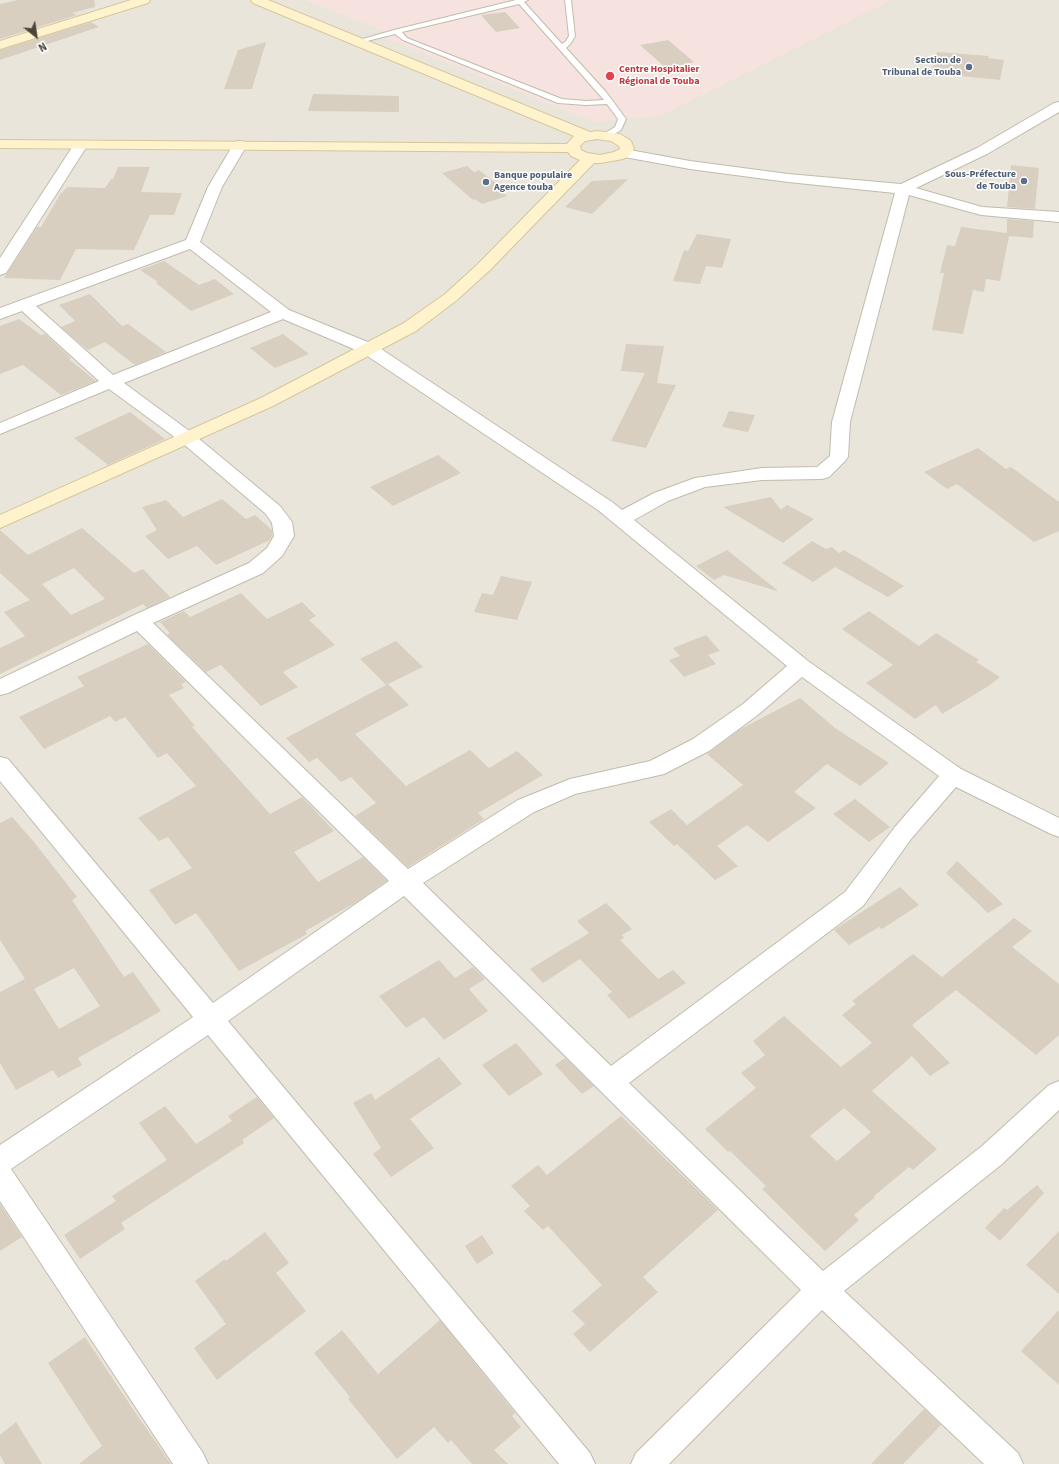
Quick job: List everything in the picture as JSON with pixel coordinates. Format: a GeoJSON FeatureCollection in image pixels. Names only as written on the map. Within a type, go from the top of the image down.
{"type":"FeatureCollection","features":[{"type":"Feature","properties":{"kind":"main road"},"geometry":{"type":"LineString","coordinates":[[0,45],[144,0]]}},
{"type":"Feature","properties":{"kind":"main road"},"geometry":{"type":"LineString","coordinates":[[257,0],[587,136]]}},
{"type":"Feature","properties":{"kind":"main road"},"geometry":{"type":"LineString","coordinates":[[606,135],[615,137],[626,144],[627,149],[624,153],[610,159],[590,158],[576,153],[573,148],[576,141],[587,136],[606,135]]}},
{"type":"Feature","properties":{"kind":"main road"},"geometry":{"type":"LineString","coordinates":[[0,144],[80,146],[240,145],[573,148]]}},
{"type":"Feature","properties":{"kind":"main road"},"geometry":{"type":"LineString","coordinates":[[0,522],[186,437],[267,402],[410,327],[451,297],[484,267],[590,158]]}},
{"type":"Feature","properties":{"kind":"street"},"geometry":{"type":"LineString","coordinates":[[621,518],[661,497],[702,482],[762,474],[822,474],[840,457],[841,422],[903,189],[982,151],[1059,106]]}},
{"type":"Feature","properties":{"kind":"street"},"geometry":{"type":"LineString","coordinates":[[0,314],[192,243],[215,187],[240,145]]}},
{"type":"Feature","properties":{"kind":"street"},"geometry":{"type":"LineString","coordinates":[[0,270],[80,146]]}},
{"type":"Feature","properties":{"kind":"street"},"geometry":{"type":"LineString","coordinates":[[624,153],[690,165],[788,178],[903,189],[981,211],[1059,217]]}},
{"type":"Feature","properties":{"kind":"street"},"geometry":{"type":"LineString","coordinates":[[192,243],[283,313],[369,349],[606,506],[801,666],[953,775],[1059,828]]}},
{"type":"Feature","properties":{"kind":"street"},"geometry":{"type":"LineString","coordinates":[[0,688],[139,621],[256,568],[275,552],[284,536],[282,522],[272,510],[186,437],[111,382],[25,305]]}},
{"type":"Feature","properties":{"kind":"street"},"geometry":{"type":"LineString","coordinates":[[0,429],[111,382],[283,313]]}},
{"type":"Feature","properties":{"kind":"street"},"geometry":{"type":"LineString","coordinates":[[139,621],[822,1290],[922,1382],[1007,1464]]}},
{"type":"Feature","properties":{"kind":"street"},"geometry":{"type":"LineString","coordinates":[[0,1161],[210,1019],[406,882],[526,806],[570,787],[656,768],[701,745],[751,709],[801,666]]}},
{"type":"Feature","properties":{"kind":"street"},"geometry":{"type":"LineString","coordinates":[[0,765],[579,1464]]}},
{"type":"Feature","properties":{"kind":"street"},"geometry":{"type":"LineString","coordinates":[[610,1082],[854,899],[903,832],[953,775]]}},
{"type":"Feature","properties":{"kind":"street"},"geometry":{"type":"LineString","coordinates":[[647,1464],[822,1290],[992,1155],[1059,1093]]}},
{"type":"Feature","properties":{"kind":"street"},"geometry":{"type":"LineString","coordinates":[[0,1177],[192,1464]]}},
{"type":"Feature","properties":{"kind":"lane"},"geometry":{"type":"LineString","coordinates":[[359,41],[521,0],[622,119],[618,128],[606,135]]}},
{"type":"Feature","properties":{"kind":"lane"},"geometry":{"type":"LineString","coordinates":[[561,48],[569,42],[572,36],[568,0]]}},
{"type":"Feature","properties":{"kind":"lane"},"geometry":{"type":"LineString","coordinates":[[396,31],[405,39],[561,101],[586,103],[609,102]]}},
{"type":"Feature","properties":{"kind":"shaded area"},"geometry":{"type":"Polygon","coordinates":[[[0,0],[1059,0],[1059,1464],[0,1464],[0,0]]]}},
{"type":"Feature","properties":{"kind":"shaded area","name":"Centre Hospitalier Régional de Touba"},"geometry":{"type":"Polygon","coordinates":[[[305,0],[891,0],[662,115],[595,122],[385,38],[384,31],[305,0]]]}},
{"type":"Feature","properties":{"kind":"building"},"geometry":{"type":"Polygon","coordinates":[[[18,0],[94,0],[95,7],[72,13],[77,15],[0,39],[0,4],[18,0]]]}},
{"type":"Feature","properties":{"kind":"building"},"geometry":{"type":"Polygon","coordinates":[[[505,12],[520,28],[496,32],[481,15],[505,12]]]}},
{"type":"Feature","properties":{"kind":"building"},"geometry":{"type":"Polygon","coordinates":[[[91,22],[99,27],[0,60],[0,50],[91,22]]]}},
{"type":"Feature","properties":{"kind":"building"},"geometry":{"type":"Polygon","coordinates":[[[668,40],[694,62],[666,68],[640,45],[668,40]]]}},
{"type":"Feature","properties":{"kind":"building"},"geometry":{"type":"Polygon","coordinates":[[[266,42],[252,89],[224,89],[238,50],[266,42]]]}},
{"type":"Feature","properties":{"kind":"building"},"geometry":{"type":"Polygon","coordinates":[[[937,52],[989,56],[988,58],[1004,60],[1000,80],[931,73],[937,52]]]}},
{"type":"Feature","properties":{"kind":"building"},"geometry":{"type":"Polygon","coordinates":[[[313,94],[399,96],[399,112],[308,111],[313,94]]]}},
{"type":"Feature","properties":{"kind":"building","name":"Sous-Préfecture de Touba"},"geometry":{"type":"Polygon","coordinates":[[[1011,165],[1039,168],[1035,209],[1007,207],[1011,165]]]}},
{"type":"Feature","properties":{"kind":"building"},"geometry":{"type":"Polygon","coordinates":[[[467,166],[474,172],[479,170],[502,188],[498,189],[507,196],[482,204],[475,199],[473,200],[442,173],[467,166]]]}},
{"type":"Feature","properties":{"kind":"building"},"geometry":{"type":"Polygon","coordinates":[[[118,167],[150,167],[141,192],[182,193],[174,215],[150,215],[134,250],[76,249],[60,280],[4,278],[37,227],[41,227],[61,193],[67,187],[105,188],[111,179],[113,179],[118,167]]]}},
{"type":"Feature","properties":{"kind":"building"},"geometry":{"type":"Polygon","coordinates":[[[628,179],[592,214],[565,207],[592,181],[628,179]]]}},
{"type":"Feature","properties":{"kind":"building"},"geometry":{"type":"Polygon","coordinates":[[[1007,219],[1034,221],[1033,238],[1009,236],[1000,281],[986,279],[984,292],[973,290],[963,334],[932,330],[944,273],[940,273],[947,245],[955,246],[961,227],[1007,233],[1007,219]]]}},
{"type":"Feature","properties":{"kind":"building"},"geometry":{"type":"Polygon","coordinates":[[[697,234],[731,239],[722,268],[706,266],[700,284],[673,281],[684,250],[688,251],[697,234]]]}},
{"type":"Feature","properties":{"kind":"building"},"geometry":{"type":"Polygon","coordinates":[[[164,261],[199,285],[215,279],[234,294],[191,311],[156,283],[158,282],[140,270],[164,261]]]}},
{"type":"Feature","properties":{"kind":"building"},"geometry":{"type":"Polygon","coordinates":[[[90,294],[122,326],[128,324],[166,352],[135,365],[105,342],[88,350],[61,327],[75,321],[59,305],[90,294]]]}},
{"type":"Feature","properties":{"kind":"building"},"geometry":{"type":"Polygon","coordinates":[[[19,319],[41,335],[45,334],[71,358],[69,359],[96,381],[61,395],[23,365],[0,374],[0,326],[19,319]]]}},
{"type":"Feature","properties":{"kind":"building"},"geometry":{"type":"Polygon","coordinates":[[[283,334],[309,354],[275,368],[250,348],[283,334]]]}},
{"type":"Feature","properties":{"kind":"building"},"geometry":{"type":"Polygon","coordinates":[[[626,344],[664,346],[657,383],[676,385],[646,448],[611,441],[645,373],[621,371],[626,344]]]}},
{"type":"Feature","properties":{"kind":"building"},"geometry":{"type":"Polygon","coordinates":[[[729,411],[755,415],[748,432],[722,427],[729,411]]]}},
{"type":"Feature","properties":{"kind":"building"},"geometry":{"type":"Polygon","coordinates":[[[130,412],[165,439],[108,465],[74,438],[130,412]]]}},
{"type":"Feature","properties":{"kind":"building"},"geometry":{"type":"Polygon","coordinates":[[[978,448],[1006,469],[1011,467],[1059,502],[1059,531],[1034,542],[957,484],[947,489],[924,472],[978,448]]]}},
{"type":"Feature","properties":{"kind":"building"},"geometry":{"type":"Polygon","coordinates":[[[438,455],[461,473],[393,506],[370,487],[438,455]]]}},
{"type":"Feature","properties":{"kind":"building"},"geometry":{"type":"Polygon","coordinates":[[[771,497],[781,510],[787,505],[814,519],[783,543],[723,507],[771,497]]]}},
{"type":"Feature","properties":{"kind":"building"},"geometry":{"type":"Polygon","coordinates":[[[222,499],[246,519],[255,515],[272,530],[270,540],[216,565],[197,546],[168,559],[145,536],[157,530],[142,507],[166,500],[183,517],[222,499]]]}},
{"type":"Feature","properties":{"kind":"building"},"geometry":{"type":"Polygon","coordinates":[[[82,528],[134,573],[143,569],[170,597],[147,608],[143,604],[0,674],[0,648],[25,636],[4,612],[30,600],[0,573],[0,530],[28,555],[82,528]],[[74,568],[42,584],[71,615],[105,599],[74,568]]]}},
{"type":"Feature","properties":{"kind":"building"},"geometry":{"type":"Polygon","coordinates":[[[812,541],[826,549],[832,547],[839,553],[844,550],[904,586],[888,597],[835,567],[813,582],[782,563],[812,541]]]}},
{"type":"Feature","properties":{"kind":"building"},"geometry":{"type":"Polygon","coordinates":[[[727,550],[777,591],[724,575],[714,580],[696,566],[727,550]]]}},
{"type":"Feature","properties":{"kind":"building"},"geometry":{"type":"Polygon","coordinates":[[[501,576],[532,582],[517,620],[474,612],[482,593],[493,595],[501,576]]]}},
{"type":"Feature","properties":{"kind":"building"},"geometry":{"type":"Polygon","coordinates":[[[241,593],[267,619],[302,602],[316,616],[309,620],[335,645],[283,672],[298,687],[261,706],[221,665],[206,672],[167,635],[170,633],[160,622],[184,611],[190,617],[241,593]]]}},
{"type":"Feature","properties":{"kind":"building"},"geometry":{"type":"Polygon","coordinates":[[[869,611],[919,646],[936,633],[979,660],[976,662],[1000,677],[987,687],[942,714],[936,705],[915,719],[866,683],[893,665],[842,629],[869,611]]]}},
{"type":"Feature","properties":{"kind":"building"},"geometry":{"type":"Polygon","coordinates":[[[706,635],[720,651],[708,655],[716,664],[684,677],[669,660],[680,656],[673,648],[706,635]]]}},
{"type":"Feature","properties":{"kind":"building"},"geometry":{"type":"Polygon","coordinates":[[[396,641],[423,667],[388,684],[409,705],[355,734],[406,786],[470,750],[489,768],[517,751],[543,775],[478,813],[484,819],[408,867],[355,816],[376,803],[351,777],[341,782],[317,758],[309,762],[286,738],[386,685],[360,659],[396,641]]]}},
{"type":"Feature","properties":{"kind":"building"},"geometry":{"type":"Polygon","coordinates":[[[148,644],[186,682],[181,684],[184,688],[169,695],[195,726],[192,727],[270,814],[302,797],[334,831],[294,852],[318,882],[363,857],[387,881],[355,903],[305,931],[307,934],[239,971],[196,913],[175,925],[149,890],[192,868],[168,837],[159,841],[138,818],[196,786],[167,753],[158,758],[125,717],[115,722],[110,716],[44,749],[19,717],[84,686],[77,677],[148,644]]]}},
{"type":"Feature","properties":{"kind":"building"},"geometry":{"type":"Polygon","coordinates":[[[800,698],[835,728],[889,763],[860,786],[827,764],[794,792],[816,808],[768,842],[747,825],[717,846],[738,866],[715,880],[677,844],[674,846],[649,822],[671,809],[687,825],[743,785],[707,754],[739,730],[800,698]]]}},
{"type":"Feature","properties":{"kind":"building"},"geometry":{"type":"Polygon","coordinates":[[[855,799],[890,827],[869,842],[833,814],[855,799]]]}},
{"type":"Feature","properties":{"kind":"building"},"geometry":{"type":"Polygon","coordinates":[[[12,817],[34,842],[77,897],[72,900],[124,977],[133,972],[161,1011],[78,1058],[82,1065],[58,1078],[53,1070],[16,1090],[0,1063],[0,992],[25,979],[0,940],[0,823],[12,817]],[[74,968],[34,989],[59,1029],[100,1006],[74,968]]]}},
{"type":"Feature","properties":{"kind":"building"},"geometry":{"type":"Polygon","coordinates":[[[957,861],[1003,904],[988,913],[946,873],[957,861]]]}},
{"type":"Feature","properties":{"kind":"building"},"geometry":{"type":"Polygon","coordinates":[[[900,887],[919,905],[882,929],[879,927],[849,945],[834,930],[900,887]]]}},
{"type":"Feature","properties":{"kind":"building"},"geometry":{"type":"Polygon","coordinates":[[[606,903],[632,929],[622,935],[624,938],[620,940],[658,979],[673,970],[686,983],[629,1019],[607,995],[612,992],[580,959],[543,983],[530,969],[589,933],[577,921],[606,903]]]}},
{"type":"Feature","properties":{"kind":"building"},"geometry":{"type":"Polygon","coordinates":[[[1014,918],[1032,931],[1012,947],[1059,984],[1059,1035],[1036,1055],[956,990],[912,1025],[950,1063],[930,1076],[912,1056],[872,1091],[937,1149],[913,1170],[909,1167],[874,1196],[875,1197],[854,1215],[859,1220],[825,1251],[762,1189],[766,1186],[705,1129],[756,1088],[741,1073],[765,1055],[753,1041],[784,1016],[841,1067],[872,1043],[842,1015],[856,1004],[852,1001],[913,954],[942,977],[1014,918]],[[844,1108],[810,1136],[837,1161],[871,1132],[844,1108]]]}},
{"type":"Feature","properties":{"kind":"building"},"geometry":{"type":"Polygon","coordinates":[[[439,960],[455,978],[473,967],[485,979],[469,989],[488,1011],[444,1040],[424,1017],[406,1028],[379,996],[439,960]]]}},
{"type":"Feature","properties":{"kind":"building"},"geometry":{"type":"Polygon","coordinates":[[[516,1043],[543,1074],[509,1096],[482,1065],[516,1043]]]}},
{"type":"Feature","properties":{"kind":"building"},"geometry":{"type":"Polygon","coordinates":[[[439,1057],[462,1084],[410,1119],[434,1148],[391,1177],[373,1154],[381,1148],[353,1103],[371,1093],[375,1100],[439,1057]]]}},
{"type":"Feature","properties":{"kind":"building"},"geometry":{"type":"Polygon","coordinates":[[[565,1058],[594,1086],[582,1094],[555,1065],[565,1058]]]}},
{"type":"Feature","properties":{"kind":"building"},"geometry":{"type":"Polygon","coordinates":[[[257,1097],[274,1118],[242,1140],[244,1143],[121,1223],[125,1229],[80,1259],[64,1235],[116,1201],[112,1196],[167,1160],[139,1123],[165,1106],[196,1144],[232,1121],[228,1116],[257,1097]]]}},
{"type":"Feature","properties":{"kind":"building"},"geometry":{"type":"Polygon","coordinates":[[[621,1116],[718,1210],[643,1277],[658,1292],[590,1352],[573,1334],[585,1324],[572,1311],[602,1285],[548,1226],[543,1230],[524,1211],[530,1206],[511,1186],[538,1165],[547,1175],[621,1116]]]}},
{"type":"Feature","properties":{"kind":"building"},"geometry":{"type":"Polygon","coordinates":[[[1037,1185],[1044,1193],[1000,1241],[985,1228],[1004,1208],[1007,1210],[1037,1185]]]}},
{"type":"Feature","properties":{"kind":"building"},"geometry":{"type":"Polygon","coordinates":[[[0,1204],[22,1237],[0,1251],[0,1204]]]}},
{"type":"Feature","properties":{"kind":"building"},"geometry":{"type":"Polygon","coordinates":[[[1059,1231],[1059,1294],[1026,1265],[1059,1231]]]}},
{"type":"Feature","properties":{"kind":"building"},"geometry":{"type":"Polygon","coordinates":[[[265,1232],[289,1263],[276,1273],[306,1311],[217,1380],[194,1348],[226,1324],[195,1281],[225,1259],[226,1261],[265,1232]]]}},
{"type":"Feature","properties":{"kind":"building"},"geometry":{"type":"Polygon","coordinates":[[[482,1235],[494,1253],[477,1264],[465,1246],[482,1235]]]}},
{"type":"Feature","properties":{"kind":"building"},"geometry":{"type":"Polygon","coordinates":[[[1059,1310],[1059,1385],[1021,1351],[1059,1310]]]}},
{"type":"Feature","properties":{"kind":"building"},"geometry":{"type":"Polygon","coordinates":[[[440,1320],[515,1413],[512,1416],[521,1427],[494,1450],[508,1464],[472,1464],[451,1440],[448,1443],[434,1427],[397,1459],[348,1399],[350,1397],[314,1353],[342,1330],[378,1374],[440,1320]]]}},
{"type":"Feature","properties":{"kind":"building"},"geometry":{"type":"Polygon","coordinates":[[[85,1337],[171,1464],[79,1464],[102,1446],[48,1363],[85,1337]]]}},
{"type":"Feature","properties":{"kind":"building"},"geometry":{"type":"Polygon","coordinates":[[[924,1409],[941,1425],[903,1464],[871,1464],[924,1409]]]}},
{"type":"Feature","properties":{"kind":"building"},"geometry":{"type":"Polygon","coordinates":[[[16,1422],[42,1464],[5,1464],[0,1455],[0,1435],[16,1422]]]}},
{"type":"Feature","properties":{"kind":"place","name":"Section de Tribunal de Touba"},"geometry":{"type":"Point","coordinates":[969,67]}},
{"type":"Feature","properties":{"kind":"place","name":"Centre Hospitalier Régional de Touba"},"geometry":{"type":"Point","coordinates":[610,76]}},
{"type":"Feature","properties":{"kind":"place","name":"Sous-Préfecture de Touba"},"geometry":{"type":"Point","coordinates":[1024,181]}},
{"type":"Feature","properties":{"kind":"place","name":"Banque populaire Agence touba"},"geometry":{"type":"Point","coordinates":[486,182]}}]}
